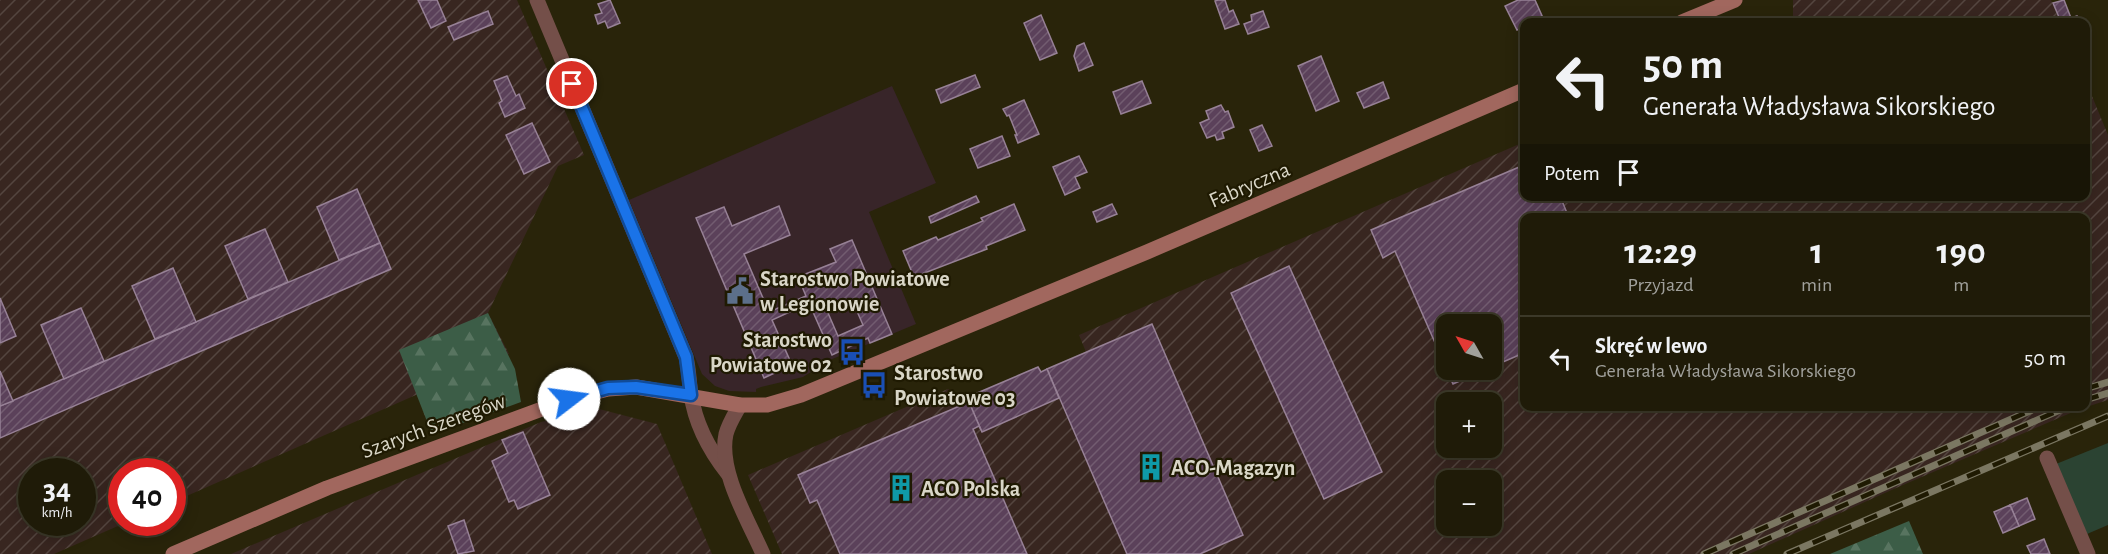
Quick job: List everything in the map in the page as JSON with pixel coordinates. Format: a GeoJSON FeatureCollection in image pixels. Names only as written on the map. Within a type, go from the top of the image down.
{"type":"FeatureCollection","features":[{"type":"Feature","properties":{"kind":"street"},"geometry":{"type":"LineString","coordinates":[[537,0],[686,357],[691,395],[703,434],[713,454],[728,474],[763,554]]}},
{"type":"Feature","properties":{"kind":"street"},"geometry":{"type":"LineString","coordinates":[[1692,18],[1735,0]]}},
{"type":"Feature","properties":{"kind":"street","name":"Fabryczna"},"geometry":{"type":"LineString","coordinates":[[990,316],[1147,252],[1520,92]]}},
{"type":"Feature","properties":{"kind":"street","name":"Szarych Szeregów"},"geometry":{"type":"LineString","coordinates":[[173,554],[327,488],[569,399],[608,388],[636,387],[740,405],[767,405],[801,395],[990,316]]}},
{"type":"Feature","properties":{"kind":"street"},"geometry":{"type":"LineString","coordinates":[[728,474],[725,443],[729,424],[740,405]]}},
{"type":"Feature","properties":{"kind":"street"},"geometry":{"type":"LineString","coordinates":[[2047,458],[2088,554]]}},
{"type":"Feature","properties":{"kind":"shaded area"},"geometry":{"type":"Polygon","coordinates":[[[0,0],[517,0],[584,155],[558,166],[488,313],[509,354],[186,496],[186,458],[108,458],[108,530],[96,536],[96,458],[18,458],[18,536],[95,536],[54,554],[0,554],[0,0]]]}},
{"type":"Feature","properties":{"kind":"shaded area"},"geometry":{"type":"Polygon","coordinates":[[[1793,0],[2051,0],[2058,18],[1793,18],[1793,0]]]}},
{"type":"Feature","properties":{"kind":"shaded area"},"geometry":{"type":"Polygon","coordinates":[[[892,86],[936,183],[869,212],[916,324],[830,360],[803,377],[761,387],[756,389],[756,392],[729,391],[715,386],[702,374],[629,200],[892,86]]]}},
{"type":"Feature","properties":{"kind":"shaded area"},"geometry":{"type":"Polygon","coordinates":[[[2090,91],[2108,135],[2108,400],[2090,406],[2090,213],[1520,213],[1520,411],[2075,411],[1749,554],[782,554],[748,475],[948,389],[965,399],[968,397],[971,401],[977,398],[975,394],[1038,367],[1041,372],[1086,352],[1079,335],[1520,144],[1520,201],[2090,201],[2090,91]]]}},
{"type":"Feature","properties":{"kind":"shaded area"},"geometry":{"type":"Polygon","coordinates":[[[599,409],[657,424],[712,554],[231,554],[541,422],[599,409]]]}},
{"type":"Feature","properties":{"kind":"green space"},"geometry":{"type":"Polygon","coordinates":[[[488,313],[515,369],[521,402],[432,434],[399,350],[488,313]]]}},
{"type":"Feature","properties":{"kind":"green space"},"geometry":{"type":"Polygon","coordinates":[[[2108,443],[2108,525],[2087,534],[2056,464],[2108,443]]]}},
{"type":"Feature","properties":{"kind":"green space"},"geometry":{"type":"Polygon","coordinates":[[[1909,521],[1923,554],[1830,554],[1909,521]]]}},
{"type":"Feature","properties":{"kind":"building"},"geometry":{"type":"Polygon","coordinates":[[[418,0],[437,0],[446,21],[431,28],[418,0]]]}},
{"type":"Feature","properties":{"kind":"building"},"geometry":{"type":"Polygon","coordinates":[[[610,0],[620,23],[608,28],[605,21],[598,24],[595,15],[602,13],[598,4],[610,0]]]}},
{"type":"Feature","properties":{"kind":"building"},"geometry":{"type":"Polygon","coordinates":[[[1225,0],[1229,12],[1233,10],[1239,24],[1225,29],[1215,1],[1225,0]]]}},
{"type":"Feature","properties":{"kind":"building"},"geometry":{"type":"Polygon","coordinates":[[[1518,0],[1535,0],[1543,18],[1520,18],[1520,29],[1517,30],[1505,6],[1518,0]]]}},
{"type":"Feature","properties":{"kind":"building"},"geometry":{"type":"Polygon","coordinates":[[[2064,0],[2071,18],[2059,18],[2053,3],[2064,0]]]}},
{"type":"Feature","properties":{"kind":"building"},"geometry":{"type":"Polygon","coordinates":[[[488,11],[493,24],[454,40],[448,27],[488,11]]]}},
{"type":"Feature","properties":{"kind":"building"},"geometry":{"type":"Polygon","coordinates":[[[1263,11],[1269,27],[1248,34],[1244,24],[1252,21],[1251,15],[1263,11]]]}},
{"type":"Feature","properties":{"kind":"building"},"geometry":{"type":"Polygon","coordinates":[[[1041,15],[1057,53],[1040,60],[1024,23],[1041,15]]]}},
{"type":"Feature","properties":{"kind":"building"},"geometry":{"type":"Polygon","coordinates":[[[1084,43],[1093,65],[1079,71],[1074,56],[1077,46],[1084,43]]]}},
{"type":"Feature","properties":{"kind":"building"},"geometry":{"type":"Polygon","coordinates":[[[1321,56],[1339,101],[1316,111],[1298,66],[1321,56]]]}},
{"type":"Feature","properties":{"kind":"building"},"geometry":{"type":"Polygon","coordinates":[[[975,75],[980,87],[941,103],[936,90],[975,75]]]}},
{"type":"Feature","properties":{"kind":"building"},"geometry":{"type":"Polygon","coordinates":[[[507,76],[516,96],[519,94],[525,108],[505,117],[499,103],[502,101],[494,81],[507,76]]]}},
{"type":"Feature","properties":{"kind":"building"},"geometry":{"type":"Polygon","coordinates":[[[1142,81],[1151,103],[1121,114],[1113,92],[1142,81]]]}},
{"type":"Feature","properties":{"kind":"building"},"geometry":{"type":"Polygon","coordinates":[[[1383,82],[1389,98],[1364,108],[1357,93],[1383,82]]]}},
{"type":"Feature","properties":{"kind":"building"},"geometry":{"type":"Polygon","coordinates":[[[1024,100],[1039,134],[1018,143],[1009,115],[1007,116],[1003,109],[1024,100]]]}},
{"type":"Feature","properties":{"kind":"building"},"geometry":{"type":"Polygon","coordinates":[[[1221,105],[1225,112],[1228,111],[1234,127],[1222,132],[1224,138],[1217,140],[1215,135],[1207,138],[1200,123],[1209,119],[1206,111],[1221,105]]]}},
{"type":"Feature","properties":{"kind":"building"},"geometry":{"type":"Polygon","coordinates":[[[532,123],[550,162],[524,174],[506,135],[532,123]]]}},
{"type":"Feature","properties":{"kind":"building"},"geometry":{"type":"Polygon","coordinates":[[[1262,125],[1272,146],[1259,151],[1250,130],[1262,125]]]}},
{"type":"Feature","properties":{"kind":"building"},"geometry":{"type":"Polygon","coordinates":[[[1002,136],[1010,156],[978,168],[970,149],[1002,136]]]}},
{"type":"Feature","properties":{"kind":"building"},"geometry":{"type":"Polygon","coordinates":[[[1079,156],[1087,172],[1075,177],[1080,188],[1065,195],[1053,167],[1079,156]]]}},
{"type":"Feature","properties":{"kind":"building"},"geometry":{"type":"Polygon","coordinates":[[[1520,167],[1520,201],[1562,201],[1567,213],[1520,213],[1520,355],[1502,362],[1502,314],[1436,314],[1436,345],[1395,251],[1383,258],[1371,230],[1520,167]]]}},
{"type":"Feature","properties":{"kind":"building"},"geometry":{"type":"Polygon","coordinates":[[[357,189],[380,243],[339,260],[317,207],[357,189]]]}},
{"type":"Feature","properties":{"kind":"building"},"geometry":{"type":"Polygon","coordinates":[[[976,196],[979,202],[931,223],[929,217],[976,196]]]}},
{"type":"Feature","properties":{"kind":"building"},"geometry":{"type":"Polygon","coordinates":[[[1014,204],[1025,230],[986,246],[987,249],[914,277],[903,251],[936,237],[938,240],[983,221],[981,218],[1014,204]]]}},
{"type":"Feature","properties":{"kind":"building"},"geometry":{"type":"Polygon","coordinates":[[[1112,204],[1117,214],[1097,222],[1093,212],[1112,204]]]}},
{"type":"Feature","properties":{"kind":"building"},"geometry":{"type":"Polygon","coordinates":[[[779,206],[790,235],[744,254],[769,312],[806,296],[798,277],[836,262],[830,249],[852,240],[892,334],[870,343],[868,338],[832,355],[809,303],[772,320],[792,365],[764,378],[696,218],[724,207],[732,226],[779,206]],[[853,302],[828,313],[838,336],[863,325],[853,302]]]}},
{"type":"Feature","properties":{"kind":"building"},"geometry":{"type":"Polygon","coordinates":[[[265,229],[288,282],[248,299],[225,246],[265,229]]]}},
{"type":"Feature","properties":{"kind":"building"},"geometry":{"type":"Polygon","coordinates":[[[380,243],[391,269],[0,438],[0,406],[380,243]]]}},
{"type":"Feature","properties":{"kind":"building"},"geometry":{"type":"Polygon","coordinates":[[[1289,266],[1382,472],[1324,499],[1231,293],[1289,266]]]}},
{"type":"Feature","properties":{"kind":"building"},"geometry":{"type":"Polygon","coordinates":[[[173,268],[196,322],[155,339],[132,286],[173,268]]]}},
{"type":"Feature","properties":{"kind":"building"},"geometry":{"type":"Polygon","coordinates":[[[0,298],[16,336],[0,343],[0,298]]]}},
{"type":"Feature","properties":{"kind":"building"},"geometry":{"type":"Polygon","coordinates":[[[81,308],[104,361],[64,379],[41,325],[81,308]]]}},
{"type":"Feature","properties":{"kind":"building","name":"ACO-Magazyn"},"geometry":{"type":"Polygon","coordinates":[[[1152,324],[1243,535],[1200,554],[1127,554],[1047,369],[1152,324]]]}},
{"type":"Feature","properties":{"kind":"building"},"geometry":{"type":"Polygon","coordinates":[[[1038,367],[1041,372],[1047,369],[1059,398],[982,432],[967,398],[970,401],[977,398],[975,394],[1038,367]]]}},
{"type":"Feature","properties":{"kind":"building"},"geometry":{"type":"Polygon","coordinates":[[[0,371],[13,401],[0,406],[0,371]]]}},
{"type":"Feature","properties":{"kind":"building","name":"ACO Polska"},"geometry":{"type":"Polygon","coordinates":[[[969,402],[981,430],[979,426],[973,429],[1027,554],[840,554],[817,500],[810,503],[798,475],[969,402]]]}},
{"type":"Feature","properties":{"kind":"building"},"geometry":{"type":"Polygon","coordinates":[[[523,432],[550,495],[518,509],[514,500],[509,502],[492,461],[508,453],[502,440],[523,432]]]}},
{"type":"Feature","properties":{"kind":"building"},"geometry":{"type":"Polygon","coordinates":[[[2027,498],[2035,519],[2019,526],[2010,505],[2027,498]]]}},
{"type":"Feature","properties":{"kind":"building"},"geometry":{"type":"Polygon","coordinates":[[[2010,505],[2019,526],[2003,533],[1994,512],[2010,505]]]}},
{"type":"Feature","properties":{"kind":"building"},"geometry":{"type":"Polygon","coordinates":[[[464,520],[474,551],[458,554],[448,526],[464,520]]]}},
{"type":"Feature","properties":{"kind":"building"},"geometry":{"type":"Polygon","coordinates":[[[2044,539],[2050,554],[2031,554],[2027,546],[2044,539]]]}},
{"type":"Feature","properties":{"kind":"railway"},"geometry":{"type":"LineString","coordinates":[[2090,387],[2108,382]]}},
{"type":"Feature","properties":{"kind":"railway"},"geometry":{"type":"LineString","coordinates":[[2090,398],[2108,393]]}},
{"type":"Feature","properties":{"kind":"railway"},"geometry":{"type":"LineString","coordinates":[[1704,554],[2030,411]]}},
{"type":"Feature","properties":{"kind":"railway"},"geometry":{"type":"LineString","coordinates":[[1733,554],[2058,411]]}},
{"type":"Feature","properties":{"kind":"railway"},"geometry":{"type":"LineString","coordinates":[[1787,554],[2108,416]]}},
{"type":"Feature","properties":{"kind":"place","name":"Starostwo Powiatowe w Legionowie"},"geometry":{"type":"Point","coordinates":[740,291]}},
{"type":"Feature","properties":{"kind":"place","name":"Starostwo Powiatowe 02"},"geometry":{"type":"Point","coordinates":[852,352]}},
{"type":"Feature","properties":{"kind":"place","name":"Starostwo Powiatowe 03"},"geometry":{"type":"Point","coordinates":[874,385]}},
{"type":"Feature","properties":{"kind":"place","name":"ACO-Magazyn"},"geometry":{"type":"Point","coordinates":[1151,467]}},
{"type":"Feature","properties":{"kind":"place","name":"ACO Polska"},"geometry":{"type":"Point","coordinates":[901,488]}},
{"type":"Feature","properties":{"kind":"route"},"geometry":{"type":"LineString","coordinates":[[569,399],[608,388],[636,387],[691,395],[686,357],[572,84]]}}]}
